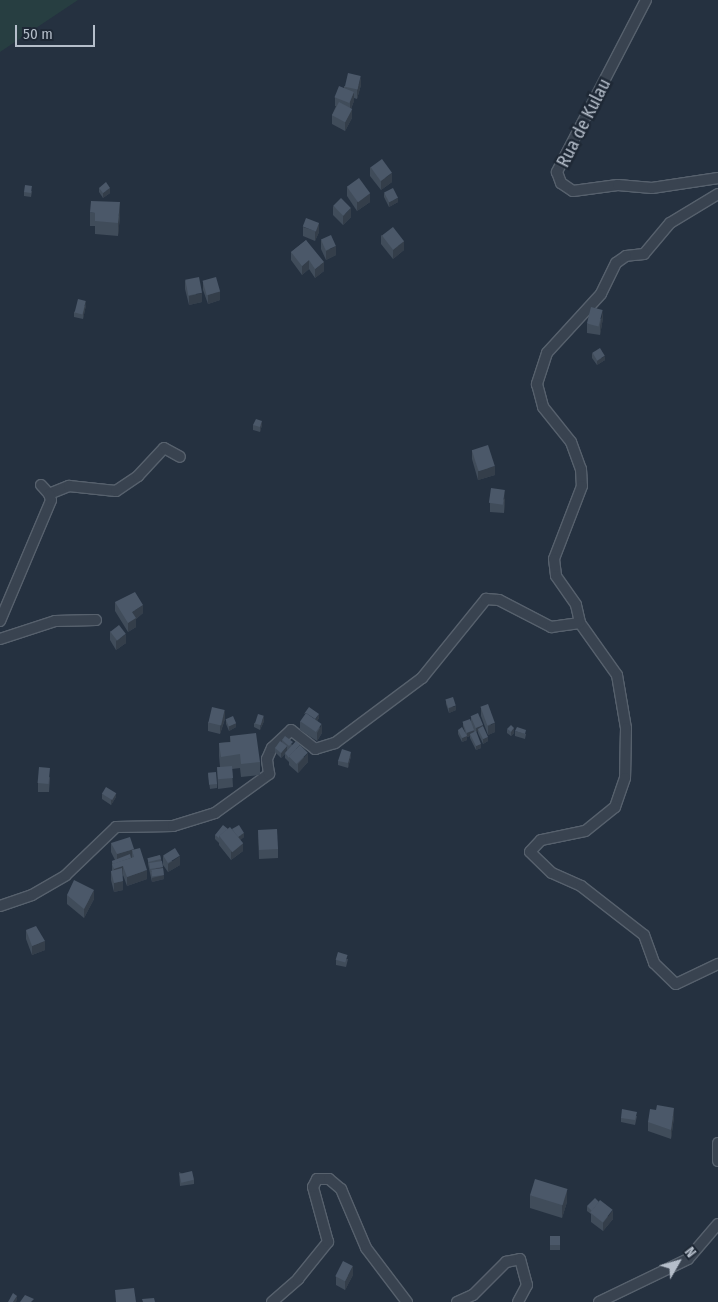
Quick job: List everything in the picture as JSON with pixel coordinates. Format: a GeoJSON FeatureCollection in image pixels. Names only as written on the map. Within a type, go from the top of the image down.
{"type":"FeatureCollection","features":[{"type":"Feature","properties":{"kind":"street","name":"Rua de Kulau"},"geometry":{"type":"LineString","coordinates":[[646,0],[557,172],[562,183],[573,190],[618,185],[652,188],[718,178]]}},
{"type":"Feature","properties":{"kind":"street"},"geometry":{"type":"LineString","coordinates":[[718,194],[670,223],[644,254],[626,256],[616,263],[601,294],[547,353],[537,384],[543,407],[571,442],[582,469],[582,486],[554,559],[556,576],[576,606],[580,623],[617,676],[623,702],[625,778],[621,799],[597,824],[541,840],[530,852],[644,935],[654,963],[676,984],[718,964]]}},
{"type":"Feature","properties":{"kind":"street"},"geometry":{"type":"LineString","coordinates":[[49,494],[69,486],[116,491],[164,448],[180,457]]}},
{"type":"Feature","properties":{"kind":"street"},"geometry":{"type":"LineString","coordinates":[[0,621],[51,500],[41,484]]}},
{"type":"Feature","properties":{"kind":"street"},"geometry":{"type":"LineString","coordinates":[[0,906],[32,895],[66,875],[116,826],[173,826],[215,813],[269,774],[267,759],[272,748],[291,730],[315,749],[335,743],[422,678],[486,599],[499,600],[552,627],[580,623]]}},
{"type":"Feature","properties":{"kind":"street"},"geometry":{"type":"LineString","coordinates":[[0,639],[56,621],[96,620]]}},
{"type":"Feature","properties":{"kind":"street"},"geometry":{"type":"LineString","coordinates":[[718,1143],[718,1161]]}},
{"type":"Feature","properties":{"kind":"street"},"geometry":{"type":"LineString","coordinates":[[272,1302],[298,1279],[328,1242],[313,1187],[317,1179],[329,1179],[341,1188],[366,1248],[407,1302]]}},
{"type":"Feature","properties":{"kind":"street"},"geometry":{"type":"LineString","coordinates":[[599,1302],[688,1259],[718,1224]]}},
{"type":"Feature","properties":{"kind":"street"},"geometry":{"type":"LineString","coordinates":[[457,1302],[473,1295],[506,1262],[520,1259],[527,1285],[518,1302]]}},
{"type":"Feature","properties":{"kind":"green space"},"geometry":{"type":"Polygon","coordinates":[[[0,0],[78,0],[0,52],[0,0]]]}},
{"type":"Feature","properties":{"kind":"building"},"geometry":{"type":"Polygon","coordinates":[[[348,73],[361,76],[358,90],[345,87],[348,73]]]}},
{"type":"Feature","properties":{"kind":"building"},"geometry":{"type":"Polygon","coordinates":[[[339,86],[354,92],[349,103],[335,97],[339,86]]]}},
{"type":"Feature","properties":{"kind":"building"},"geometry":{"type":"Polygon","coordinates":[[[339,102],[352,109],[345,122],[332,115],[339,102]]]}},
{"type":"Feature","properties":{"kind":"building"},"geometry":{"type":"Polygon","coordinates":[[[382,159],[392,173],[381,181],[371,167],[382,159]]]}},
{"type":"Feature","properties":{"kind":"building"},"geometry":{"type":"Polygon","coordinates":[[[359,178],[370,193],[358,202],[347,187],[359,178]]]}},
{"type":"Feature","properties":{"kind":"building"},"geometry":{"type":"Polygon","coordinates":[[[106,182],[110,188],[103,193],[99,188],[106,182]]]}},
{"type":"Feature","properties":{"kind":"building"},"geometry":{"type":"Polygon","coordinates":[[[25,185],[32,186],[31,193],[24,192],[25,185]]]}},
{"type":"Feature","properties":{"kind":"building"},"geometry":{"type":"Polygon","coordinates":[[[393,188],[398,198],[389,202],[384,193],[393,188]]]}},
{"type":"Feature","properties":{"kind":"building"},"geometry":{"type":"Polygon","coordinates":[[[341,198],[351,208],[343,216],[333,206],[341,198]]]}},
{"type":"Feature","properties":{"kind":"building"},"geometry":{"type":"Polygon","coordinates":[[[91,201],[120,202],[118,223],[95,221],[95,213],[90,212],[91,201]]]}},
{"type":"Feature","properties":{"kind":"building"},"geometry":{"type":"Polygon","coordinates":[[[306,218],[319,223],[316,231],[303,226],[306,218]]]}},
{"type":"Feature","properties":{"kind":"building"},"geometry":{"type":"Polygon","coordinates":[[[393,227],[404,241],[393,250],[382,236],[393,227]]]}},
{"type":"Feature","properties":{"kind":"building"},"geometry":{"type":"Polygon","coordinates":[[[331,235],[336,246],[326,250],[321,239],[331,235]]]}},
{"type":"Feature","properties":{"kind":"building"},"geometry":{"type":"Polygon","coordinates":[[[306,240],[324,262],[315,269],[309,260],[302,266],[291,252],[306,240]]]}},
{"type":"Feature","properties":{"kind":"building"},"geometry":{"type":"Polygon","coordinates":[[[199,277],[202,293],[188,295],[185,280],[199,277]]]}},
{"type":"Feature","properties":{"kind":"building"},"geometry":{"type":"Polygon","coordinates":[[[216,277],[220,291],[207,295],[203,281],[216,277]]]}},
{"type":"Feature","properties":{"kind":"building"},"geometry":{"type":"Polygon","coordinates":[[[78,299],[86,301],[82,315],[75,313],[78,299]]]}},
{"type":"Feature","properties":{"kind":"building"},"geometry":{"type":"Polygon","coordinates":[[[591,307],[603,310],[599,326],[587,323],[591,307]]]}},
{"type":"Feature","properties":{"kind":"building"},"geometry":{"type":"Polygon","coordinates":[[[600,348],[605,356],[597,360],[592,353],[600,348]]]}},
{"type":"Feature","properties":{"kind":"building"},"geometry":{"type":"Polygon","coordinates":[[[256,419],[262,421],[260,427],[253,425],[256,419]]]}},
{"type":"Feature","properties":{"kind":"building"},"geometry":{"type":"Polygon","coordinates":[[[488,445],[495,466],[479,471],[472,450],[488,445]]]}},
{"type":"Feature","properties":{"kind":"building"},"geometry":{"type":"Polygon","coordinates":[[[491,488],[505,490],[503,505],[489,503],[491,488]]]}},
{"type":"Feature","properties":{"kind":"building"},"geometry":{"type":"Polygon","coordinates":[[[135,592],[143,605],[132,612],[136,618],[128,623],[115,602],[135,592]]]}},
{"type":"Feature","properties":{"kind":"building"},"geometry":{"type":"Polygon","coordinates":[[[119,625],[126,634],[117,640],[110,632],[119,625]]]}},
{"type":"Feature","properties":{"kind":"building"},"geometry":{"type":"Polygon","coordinates":[[[453,697],[456,706],[448,708],[445,699],[453,697]]]}},
{"type":"Feature","properties":{"kind":"building"},"geometry":{"type":"Polygon","coordinates":[[[488,704],[495,723],[487,726],[480,707],[488,704]]]}},
{"type":"Feature","properties":{"kind":"building"},"geometry":{"type":"Polygon","coordinates":[[[212,707],[225,710],[221,726],[208,723],[212,707]]]}},
{"type":"Feature","properties":{"kind":"building"},"geometry":{"type":"Polygon","coordinates":[[[309,707],[319,714],[315,719],[306,713],[304,714],[309,707]]]}},
{"type":"Feature","properties":{"kind":"building"},"geometry":{"type":"Polygon","coordinates":[[[306,713],[322,724],[316,732],[300,721],[306,713]]]}},
{"type":"Feature","properties":{"kind":"building"},"geometry":{"type":"Polygon","coordinates":[[[478,713],[483,725],[476,728],[471,716],[478,713]]]}},
{"type":"Feature","properties":{"kind":"building"},"geometry":{"type":"Polygon","coordinates":[[[258,714],[264,716],[261,725],[255,724],[258,714]]]}},
{"type":"Feature","properties":{"kind":"building"},"geometry":{"type":"Polygon","coordinates":[[[233,716],[236,723],[229,726],[226,719],[233,716]]]}},
{"type":"Feature","properties":{"kind":"building"},"geometry":{"type":"Polygon","coordinates":[[[470,719],[474,730],[467,733],[462,722],[470,719]]]}},
{"type":"Feature","properties":{"kind":"building"},"geometry":{"type":"Polygon","coordinates":[[[511,725],[514,728],[511,732],[507,729],[511,725]]]}},
{"type":"Feature","properties":{"kind":"building"},"geometry":{"type":"Polygon","coordinates":[[[483,726],[488,737],[483,739],[478,729],[483,726]]]}},
{"type":"Feature","properties":{"kind":"building"},"geometry":{"type":"Polygon","coordinates":[[[462,727],[467,736],[462,738],[458,730],[462,727]]]}},
{"type":"Feature","properties":{"kind":"building"},"geometry":{"type":"Polygon","coordinates":[[[517,727],[526,730],[525,734],[515,731],[517,727]]]}},
{"type":"Feature","properties":{"kind":"building"},"geometry":{"type":"Polygon","coordinates":[[[476,731],[481,744],[476,746],[470,734],[476,731]]]}},
{"type":"Feature","properties":{"kind":"building"},"geometry":{"type":"Polygon","coordinates":[[[256,733],[260,762],[241,764],[240,754],[221,757],[219,743],[231,742],[230,736],[256,733]]]}},
{"type":"Feature","properties":{"kind":"building"},"geometry":{"type":"Polygon","coordinates":[[[285,736],[293,742],[289,746],[282,740],[285,736]]]}},
{"type":"Feature","properties":{"kind":"building"},"geometry":{"type":"Polygon","coordinates":[[[280,741],[287,746],[281,753],[275,748],[280,741]]]}},
{"type":"Feature","properties":{"kind":"building"},"geometry":{"type":"Polygon","coordinates":[[[296,741],[300,745],[289,758],[285,753],[296,741]]]}},
{"type":"Feature","properties":{"kind":"building"},"geometry":{"type":"Polygon","coordinates":[[[300,745],[308,753],[296,764],[289,756],[300,745]]]}},
{"type":"Feature","properties":{"kind":"building"},"geometry":{"type":"Polygon","coordinates":[[[342,749],[351,752],[348,763],[338,761],[342,749]]]}},
{"type":"Feature","properties":{"kind":"building"},"geometry":{"type":"Polygon","coordinates":[[[232,766],[233,778],[218,779],[217,767],[232,766]]]}},
{"type":"Feature","properties":{"kind":"building"},"geometry":{"type":"Polygon","coordinates":[[[39,767],[50,768],[49,784],[38,783],[39,767]]]}},
{"type":"Feature","properties":{"kind":"building"},"geometry":{"type":"Polygon","coordinates":[[[216,772],[217,784],[209,785],[208,773],[216,772]]]}},
{"type":"Feature","properties":{"kind":"building"},"geometry":{"type":"Polygon","coordinates":[[[106,787],[116,793],[112,800],[102,794],[106,787]]]}},
{"type":"Feature","properties":{"kind":"building"},"geometry":{"type":"Polygon","coordinates":[[[223,825],[228,829],[219,838],[215,835],[223,825]]]}},
{"type":"Feature","properties":{"kind":"building"},"geometry":{"type":"Polygon","coordinates":[[[239,825],[244,833],[238,837],[232,829],[239,825]]]}},
{"type":"Feature","properties":{"kind":"building"},"geometry":{"type":"Polygon","coordinates":[[[230,827],[243,843],[232,852],[219,836],[230,827]]]}},
{"type":"Feature","properties":{"kind":"building"},"geometry":{"type":"Polygon","coordinates":[[[277,829],[278,849],[259,850],[258,830],[277,829]]]}},
{"type":"Feature","properties":{"kind":"building"},"geometry":{"type":"Polygon","coordinates":[[[130,837],[134,849],[117,854],[111,843],[130,837]]]}},
{"type":"Feature","properties":{"kind":"building"},"geometry":{"type":"Polygon","coordinates":[[[140,848],[147,870],[127,877],[123,866],[114,869],[112,864],[134,857],[132,850],[140,848]]]}},
{"type":"Feature","properties":{"kind":"building"},"geometry":{"type":"Polygon","coordinates":[[[175,848],[180,856],[168,863],[163,855],[175,848]]]}},
{"type":"Feature","properties":{"kind":"building"},"geometry":{"type":"Polygon","coordinates":[[[130,854],[131,858],[113,864],[112,861],[130,854]]]}},
{"type":"Feature","properties":{"kind":"building"},"geometry":{"type":"Polygon","coordinates":[[[160,855],[161,859],[148,862],[147,858],[160,855]]]}},
{"type":"Feature","properties":{"kind":"building"},"geometry":{"type":"Polygon","coordinates":[[[162,861],[163,867],[150,869],[149,863],[162,861]]]}},
{"type":"Feature","properties":{"kind":"building"},"geometry":{"type":"Polygon","coordinates":[[[122,868],[123,881],[114,883],[111,871],[122,868]]]}},
{"type":"Feature","properties":{"kind":"building"},"geometry":{"type":"Polygon","coordinates":[[[163,868],[164,875],[152,877],[151,870],[163,868]]]}},
{"type":"Feature","properties":{"kind":"building"},"geometry":{"type":"Polygon","coordinates":[[[74,880],[94,890],[84,909],[67,895],[74,880]]]}},
{"type":"Feature","properties":{"kind":"building"},"geometry":{"type":"Polygon","coordinates":[[[36,926],[45,941],[32,946],[26,930],[36,926]]]}},
{"type":"Feature","properties":{"kind":"building"},"geometry":{"type":"Polygon","coordinates":[[[338,952],[348,955],[345,963],[336,960],[338,952]]]}},
{"type":"Feature","properties":{"kind":"building"},"geometry":{"type":"Polygon","coordinates":[[[657,1105],[674,1108],[671,1130],[648,1122],[650,1109],[656,1110],[657,1105]]]}},
{"type":"Feature","properties":{"kind":"building"},"geometry":{"type":"Polygon","coordinates":[[[622,1109],[637,1112],[635,1120],[621,1118],[622,1109]]]}},
{"type":"Feature","properties":{"kind":"building"},"geometry":{"type":"Polygon","coordinates":[[[192,1171],[194,1180],[181,1183],[179,1174],[192,1171]]]}},
{"type":"Feature","properties":{"kind":"building"},"geometry":{"type":"Polygon","coordinates":[[[535,1179],[568,1189],[563,1205],[530,1195],[535,1179]]]}},
{"type":"Feature","properties":{"kind":"building"},"geometry":{"type":"Polygon","coordinates":[[[595,1198],[599,1202],[592,1211],[587,1206],[595,1198]]]}},
{"type":"Feature","properties":{"kind":"building"},"geometry":{"type":"Polygon","coordinates":[[[600,1200],[613,1210],[603,1222],[590,1213],[600,1200]]]}},
{"type":"Feature","properties":{"kind":"building"},"geometry":{"type":"Polygon","coordinates":[[[550,1236],[560,1236],[560,1245],[550,1245],[550,1236]]]}},
{"type":"Feature","properties":{"kind":"building"},"geometry":{"type":"Polygon","coordinates":[[[343,1261],[353,1266],[345,1281],[335,1276],[343,1261]]]}},
{"type":"Feature","properties":{"kind":"building"},"geometry":{"type":"Polygon","coordinates":[[[134,1288],[136,1302],[116,1302],[115,1290],[134,1288]]]}},
{"type":"Feature","properties":{"kind":"building"},"geometry":{"type":"Polygon","coordinates":[[[13,1293],[17,1296],[13,1302],[8,1302],[13,1293]]]}},
{"type":"Feature","properties":{"kind":"building"},"geometry":{"type":"Polygon","coordinates":[[[25,1295],[34,1299],[31,1302],[20,1302],[25,1295]]]}},
{"type":"Feature","properties":{"kind":"building"},"geometry":{"type":"Polygon","coordinates":[[[154,1298],[155,1302],[143,1302],[142,1299],[154,1298]]]}}]}
